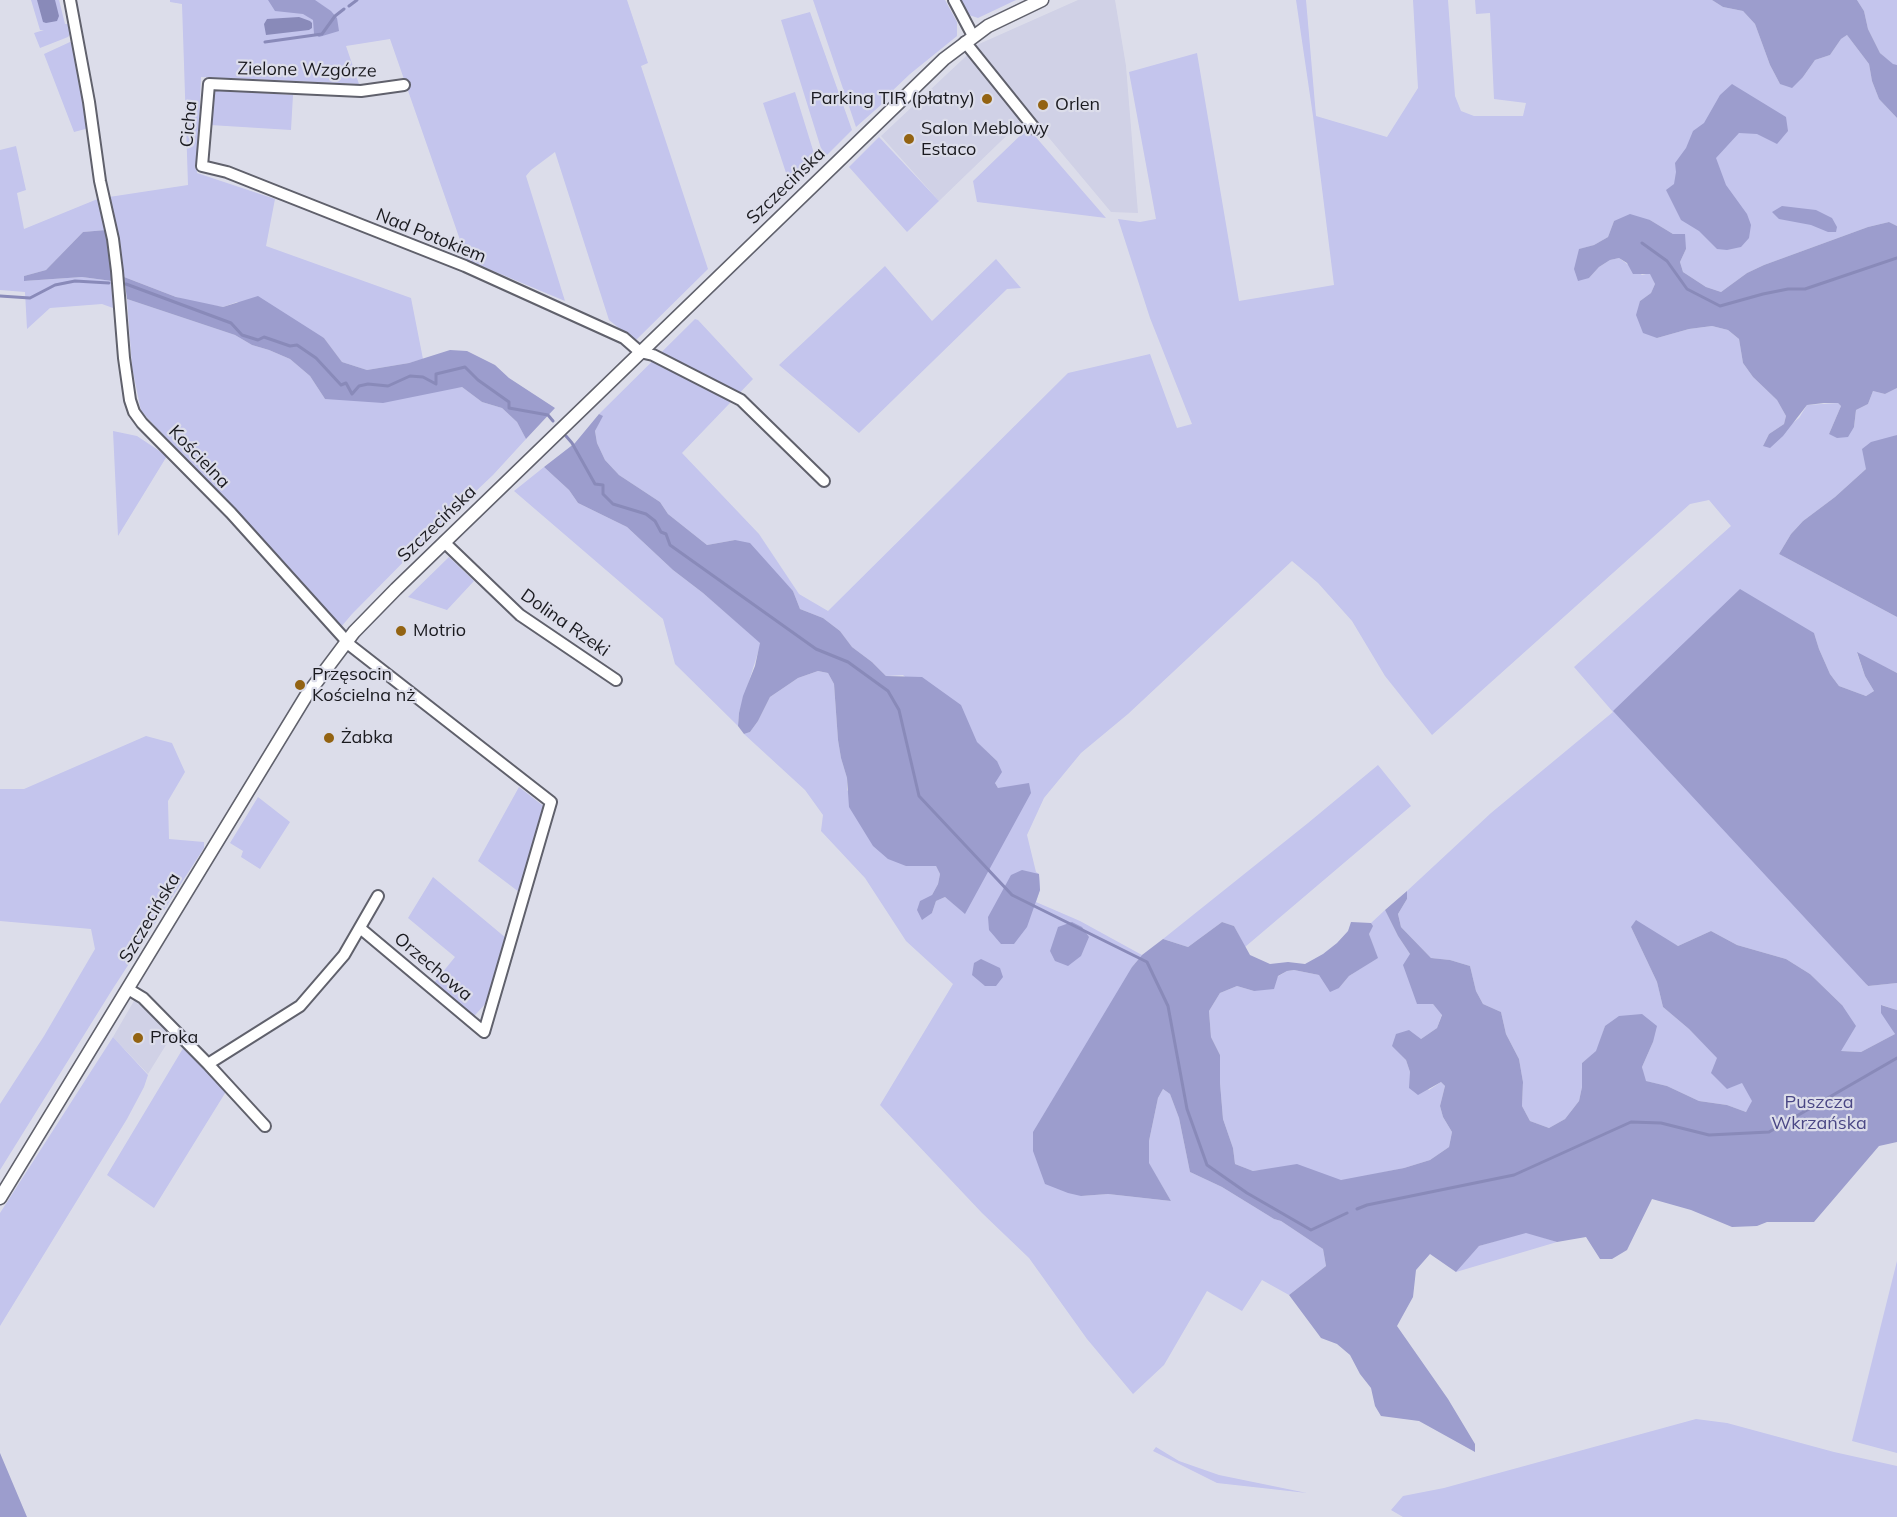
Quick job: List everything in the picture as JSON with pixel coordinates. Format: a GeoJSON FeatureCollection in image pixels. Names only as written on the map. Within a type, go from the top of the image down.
{"type":"FeatureCollection","features":[{"type":"Feature","properties":{"kind":"street","name":"Kościelna"},"geometry":{"type":"LineString","coordinates":[[70,0],[89,102],[101,185],[113,239],[124,358],[134,412],[142,423],[231,513],[346,642],[551,802],[484,1032]]}},
{"type":"Feature","properties":{"kind":"street"},"geometry":{"type":"LineString","coordinates":[[954,0],[969,39],[1035,129]]}},
{"type":"Feature","properties":{"kind":"street","name":"Szczecińska"},"geometry":{"type":"LineString","coordinates":[[0,1198],[303,702],[346,642],[380,604],[940,63],[969,39],[1009,15],[1042,0]]}},
{"type":"Feature","properties":{"kind":"street","name":"Zielone Wzgórze"},"geometry":{"type":"LineString","coordinates":[[209,84],[361,91],[404,85]]}},
{"type":"Feature","properties":{"kind":"street","name":"Cicha"},"geometry":{"type":"LineString","coordinates":[[202,166],[209,84]]}},
{"type":"Feature","properties":{"kind":"street","name":"Nad Potokiem"},"geometry":{"type":"LineString","coordinates":[[202,166],[227,172],[465,266],[624,338],[640,352],[652,355],[741,400],[824,481]]}},
{"type":"Feature","properties":{"kind":"street","name":"Dolina Rzeki"},"geometry":{"type":"LineString","coordinates":[[444,542],[520,615],[616,680]]}},
{"type":"Feature","properties":{"kind":"street"},"geometry":{"type":"LineString","coordinates":[[208,1064],[300,1006],[344,955],[378,896]]}},
{"type":"Feature","properties":{"kind":"street","name":"Orzechowa"},"geometry":{"type":"LineString","coordinates":[[360,928],[484,1032]]}},
{"type":"Feature","properties":{"kind":"street"},"geometry":{"type":"LineString","coordinates":[[128,989],[143,998],[265,1126]]}},
{"type":"Feature","properties":{"kind":"shaded area"},"geometry":{"type":"Polygon","coordinates":[[[31,0],[59,0],[65,24],[69,24],[72,32],[68,37],[40,48],[34,33],[44,30],[40,30],[31,0]]]}},
{"type":"Feature","properties":{"kind":"shaded area"},"geometry":{"type":"Polygon","coordinates":[[[37,0],[55,0],[59,16],[57,21],[43,22],[37,0]]]}},
{"type":"Feature","properties":{"kind":"shaded area"},"geometry":{"type":"Polygon","coordinates":[[[170,0],[627,0],[648,63],[641,66],[708,269],[635,341],[609,320],[555,152],[526,176],[565,301],[467,260],[390,39],[346,46],[359,84],[201,77],[197,173],[275,199],[266,246],[411,298],[423,359],[367,370],[342,362],[324,338],[237,302],[223,307],[198,303],[124,277],[109,197],[188,185],[182,4],[170,2],[170,0]]]}},
{"type":"Feature","properties":{"kind":"shaded area"},"geometry":{"type":"Polygon","coordinates":[[[813,0],[945,0],[957,22],[957,36],[910,74],[856,127],[813,0]]]}},
{"type":"Feature","properties":{"kind":"shaded area"},"geometry":{"type":"Polygon","coordinates":[[[961,0],[1016,0],[978,18],[969,15],[961,0]]]}},
{"type":"Feature","properties":{"kind":"shaded area"},"geometry":{"type":"Polygon","coordinates":[[[1078,0],[1115,0],[1126,66],[1138,213],[1111,212],[1029,114],[939,201],[881,136],[979,44],[1078,0]]]}},
{"type":"Feature","properties":{"kind":"shaded area"},"geometry":{"type":"Polygon","coordinates":[[[1296,0],[1306,0],[1316,116],[1387,137],[1418,88],[1413,0],[1448,0],[1455,96],[1461,111],[1474,116],[1523,116],[1526,103],[1494,99],[1490,13],[1476,14],[1475,0],[1712,0],[1723,7],[1743,11],[1755,24],[1770,65],[1780,84],[1803,77],[1815,60],[1830,55],[1841,39],[1847,35],[1869,64],[1879,99],[1897,118],[1897,226],[1889,222],[1868,227],[1764,265],[1747,273],[1721,292],[1706,287],[1683,272],[1680,262],[1686,249],[1673,234],[1650,220],[1614,221],[1608,237],[1594,245],[1580,249],[1589,278],[1599,267],[1610,260],[1619,258],[1642,275],[1650,273],[1655,284],[1651,293],[1640,301],[1657,338],[1689,329],[1712,326],[1728,330],[1739,339],[1743,363],[1753,377],[1777,400],[1786,416],[1784,424],[1769,434],[1763,446],[1799,418],[1807,405],[1838,403],[1841,406],[1829,434],[1854,427],[1856,410],[1868,404],[1873,391],[1885,394],[1897,388],[1897,435],[1892,437],[1866,469],[1835,497],[1803,521],[1791,534],[1779,554],[1897,617],[1897,673],[1857,653],[1865,676],[1874,691],[1866,696],[1839,686],[1830,674],[1814,633],[1867,986],[1897,983],[1897,1010],[1882,1005],[1895,1034],[1861,1052],[1840,1051],[1842,1005],[1810,974],[1786,959],[1737,945],[1711,931],[1678,946],[1631,927],[1657,982],[1663,1007],[1689,1029],[1742,1082],[1753,1101],[1746,1112],[1727,1105],[1699,1101],[1667,1086],[1645,1081],[1642,1067],[1653,1042],[1605,1026],[1597,1051],[1582,1063],[1582,1087],[1579,1101],[1565,1119],[1549,1128],[1530,1121],[1522,1106],[1523,1082],[1519,1059],[1506,1034],[1501,1012],[1483,1004],[1476,991],[1470,966],[1450,960],[1431,958],[1401,927],[1398,914],[1407,899],[1407,891],[1491,813],[1613,712],[1574,667],[1731,526],[1709,500],[1690,504],[1432,735],[1385,676],[1352,621],[1318,583],[1292,561],[1128,714],[1081,753],[1044,798],[1027,835],[1036,872],[1039,874],[1040,890],[1036,902],[1080,921],[1142,955],[1132,967],[1081,1196],[1108,1194],[1171,1201],[1149,1164],[1149,1141],[1158,1098],[1163,1089],[1170,1094],[1179,1118],[1190,1172],[1222,1187],[1281,1221],[1323,1249],[1326,1266],[1289,1295],[1262,1280],[1242,1311],[1207,1291],[1164,1365],[1133,1394],[1087,1339],[1029,1258],[982,1213],[880,1105],[953,984],[906,941],[865,878],[821,831],[823,815],[805,790],[744,734],[750,732],[758,721],[770,697],[798,678],[818,671],[828,673],[834,684],[838,740],[847,778],[847,790],[906,866],[936,866],[940,874],[932,895],[932,913],[936,901],[945,897],[965,913],[998,788],[995,783],[997,761],[903,675],[886,676],[852,647],[840,631],[823,618],[800,609],[793,591],[735,540],[707,545],[668,514],[660,502],[619,475],[605,460],[597,443],[595,431],[602,416],[599,414],[695,319],[698,320],[753,379],[682,453],[759,534],[799,594],[828,611],[1068,373],[1150,354],[1177,428],[1192,424],[1150,318],[1118,219],[1140,222],[1156,219],[1129,72],[1197,53],[1239,301],[1334,285],[1296,0]]]}},
{"type":"Feature","properties":{"kind":"shaded area"},"geometry":{"type":"Polygon","coordinates":[[[1857,0],[1897,0],[1897,65],[1893,65],[1880,53],[1868,29],[1864,11],[1857,0]]]}},
{"type":"Feature","properties":{"kind":"shaded area"},"geometry":{"type":"Polygon","coordinates":[[[810,12],[852,130],[824,158],[781,20],[810,12]]]}},
{"type":"Feature","properties":{"kind":"shaded area"},"geometry":{"type":"Polygon","coordinates":[[[299,17],[310,21],[312,28],[266,35],[264,24],[267,19],[299,17]]]}},
{"type":"Feature","properties":{"kind":"shaded area"},"geometry":{"type":"Polygon","coordinates":[[[73,42],[89,128],[74,132],[44,54],[73,42]]]}},
{"type":"Feature","properties":{"kind":"shaded area"},"geometry":{"type":"Polygon","coordinates":[[[217,90],[293,95],[291,130],[210,125],[210,95],[217,90]]]}},
{"type":"Feature","properties":{"kind":"shaded area"},"geometry":{"type":"Polygon","coordinates":[[[795,92],[817,163],[791,188],[763,103],[795,92]]]}},
{"type":"Feature","properties":{"kind":"shaded area"},"geometry":{"type":"Polygon","coordinates":[[[1028,128],[1106,218],[977,202],[973,181],[1028,128]]]}},
{"type":"Feature","properties":{"kind":"shaded area"},"geometry":{"type":"Polygon","coordinates":[[[879,137],[939,201],[907,232],[849,167],[879,137]]]}},
{"type":"Feature","properties":{"kind":"shaded area"},"geometry":{"type":"Polygon","coordinates":[[[16,146],[26,190],[17,193],[24,229],[100,198],[106,230],[83,232],[46,270],[24,276],[24,281],[82,277],[112,281],[113,308],[102,304],[50,308],[27,329],[25,292],[0,290],[0,150],[16,146]]]}},
{"type":"Feature","properties":{"kind":"shaded area"},"geometry":{"type":"Polygon","coordinates":[[[996,259],[1021,288],[1007,289],[859,433],[779,365],[885,266],[932,321],[996,259]]]}},
{"type":"Feature","properties":{"kind":"shaded area"},"geometry":{"type":"Polygon","coordinates":[[[127,299],[235,335],[252,345],[290,359],[310,376],[325,399],[462,387],[482,402],[502,408],[517,422],[526,439],[341,627],[141,411],[132,367],[127,299]]]}},
{"type":"Feature","properties":{"kind":"shaded area"},"geometry":{"type":"Polygon","coordinates":[[[113,431],[137,436],[167,456],[118,536],[113,431]]]}},
{"type":"Feature","properties":{"kind":"shaded area"},"geometry":{"type":"Polygon","coordinates":[[[544,467],[569,490],[578,503],[627,527],[673,570],[761,643],[739,713],[738,726],[675,664],[663,619],[514,491],[544,467]]]}},
{"type":"Feature","properties":{"kind":"shaded area"},"geometry":{"type":"Polygon","coordinates":[[[449,557],[474,581],[447,610],[408,597],[449,557]]]}},
{"type":"Feature","properties":{"kind":"shaded area"},"geometry":{"type":"Polygon","coordinates":[[[146,736],[172,743],[185,772],[168,801],[169,839],[204,842],[204,848],[0,1170],[0,1104],[44,1036],[95,949],[91,929],[0,921],[0,789],[24,789],[146,736]]]}},
{"type":"Feature","properties":{"kind":"shaded area"},"geometry":{"type":"Polygon","coordinates":[[[1378,765],[1411,806],[1245,947],[1234,926],[1222,922],[1188,947],[1163,939],[1308,823],[1378,765]]]}},
{"type":"Feature","properties":{"kind":"shaded area"},"geometry":{"type":"Polygon","coordinates":[[[519,787],[546,808],[519,892],[478,861],[519,787]]]}},
{"type":"Feature","properties":{"kind":"shaded area"},"geometry":{"type":"Polygon","coordinates":[[[258,797],[290,822],[260,869],[241,857],[243,851],[230,843],[258,797]]]}},
{"type":"Feature","properties":{"kind":"shaded area"},"geometry":{"type":"Polygon","coordinates":[[[433,877],[506,938],[486,1003],[468,1023],[429,989],[455,957],[408,918],[433,877]]]}},
{"type":"Feature","properties":{"kind":"shaded area"},"geometry":{"type":"Polygon","coordinates":[[[1385,910],[1410,954],[1433,1004],[1442,1014],[1437,1028],[1421,1039],[1393,1046],[1406,1060],[1410,1072],[1429,1090],[1441,1082],[1445,1086],[1440,1106],[1443,1117],[1452,1132],[1449,1147],[1430,1160],[1404,1168],[1341,1181],[1324,1175],[1270,1169],[1253,1171],[1235,1164],[1233,1148],[1223,1119],[1220,1055],[1211,1037],[1209,1011],[1220,993],[1237,986],[1254,991],[1287,971],[1294,970],[1319,975],[1339,988],[1349,976],[1377,958],[1369,934],[1371,923],[1385,910]]]}},
{"type":"Feature","properties":{"kind":"shaded area"},"geometry":{"type":"Polygon","coordinates":[[[138,994],[174,1032],[148,1074],[113,1037],[138,994]]]}},
{"type":"Feature","properties":{"kind":"shaded area"},"geometry":{"type":"Polygon","coordinates":[[[113,1037],[148,1075],[144,1087],[127,1119],[0,1326],[0,1213],[113,1037]]]}},
{"type":"Feature","properties":{"kind":"shaded area"},"geometry":{"type":"Polygon","coordinates":[[[185,1045],[227,1090],[154,1208],[107,1175],[185,1045]]]}},
{"type":"Feature","properties":{"kind":"shaded area"},"geometry":{"type":"Polygon","coordinates":[[[1526,1232],[1557,1242],[1456,1272],[1462,1259],[1479,1246],[1526,1232]]]}},
{"type":"Feature","properties":{"kind":"shaded area"},"geometry":{"type":"Polygon","coordinates":[[[1897,1261],[1897,1453],[1852,1441],[1897,1261]]]}},
{"type":"Feature","properties":{"kind":"shaded area"},"geometry":{"type":"Polygon","coordinates":[[[1696,1419],[1727,1423],[1834,1452],[1897,1466],[1897,1517],[1403,1517],[1391,1510],[1403,1496],[1444,1488],[1696,1419]]]}},
{"type":"Feature","properties":{"kind":"shaded area"},"geometry":{"type":"Polygon","coordinates":[[[1156,1447],[1179,1461],[1219,1475],[1307,1493],[1217,1483],[1153,1451],[1156,1447]]]}},
{"type":"Feature","properties":{"kind":"green space"},"geometry":{"type":"Polygon","coordinates":[[[268,0],[315,0],[337,18],[339,31],[319,37],[314,34],[313,20],[303,14],[275,11],[268,0]]]}},
{"type":"Feature","properties":{"kind":"green space"},"geometry":{"type":"Polygon","coordinates":[[[1712,0],[1857,0],[1864,11],[1868,29],[1880,53],[1897,65],[1897,118],[1879,99],[1869,64],[1847,35],[1841,39],[1830,55],[1815,60],[1792,88],[1780,84],[1770,65],[1755,24],[1743,11],[1723,7],[1712,0]]]}},
{"type":"Feature","properties":{"kind":"green space"},"geometry":{"type":"Polygon","coordinates":[[[1732,84],[1786,117],[1788,131],[1777,144],[1757,134],[1739,133],[1716,158],[1726,185],[1747,214],[1751,225],[1749,238],[1741,247],[1727,250],[1717,249],[1699,231],[1681,220],[1666,190],[1674,184],[1675,163],[1686,148],[1693,131],[1704,123],[1720,95],[1732,84]]]}},
{"type":"Feature","properties":{"kind":"green space"},"geometry":{"type":"Polygon","coordinates":[[[1782,206],[1816,210],[1832,218],[1837,227],[1836,232],[1779,219],[1772,212],[1782,206]]]}},
{"type":"Feature","properties":{"kind":"green space"},"geometry":{"type":"Polygon","coordinates":[[[1630,214],[1650,220],[1673,234],[1685,234],[1686,249],[1680,262],[1683,272],[1706,287],[1721,292],[1747,273],[1764,265],[1868,227],[1889,222],[1897,226],[1897,388],[1885,394],[1873,391],[1868,404],[1856,410],[1854,427],[1848,437],[1837,438],[1829,434],[1841,406],[1838,403],[1824,403],[1807,405],[1783,436],[1770,448],[1763,446],[1769,434],[1784,424],[1786,416],[1777,400],[1753,377],[1743,363],[1739,339],[1728,330],[1712,326],[1689,329],[1657,338],[1643,333],[1636,315],[1640,301],[1651,293],[1655,284],[1650,274],[1633,274],[1627,263],[1619,258],[1610,260],[1599,267],[1589,278],[1578,281],[1574,269],[1579,249],[1594,245],[1608,237],[1614,221],[1630,214]]]}},
{"type":"Feature","properties":{"kind":"green space"},"geometry":{"type":"Polygon","coordinates":[[[106,230],[112,281],[82,277],[24,281],[24,276],[46,270],[83,232],[106,230]]]}},
{"type":"Feature","properties":{"kind":"green space"},"geometry":{"type":"Polygon","coordinates":[[[124,277],[176,297],[223,307],[258,296],[324,338],[342,362],[367,370],[409,363],[450,350],[467,351],[495,365],[509,378],[555,408],[526,439],[517,422],[502,408],[482,402],[462,387],[383,403],[325,399],[310,376],[290,359],[252,345],[235,335],[127,299],[124,277]]]}},
{"type":"Feature","properties":{"kind":"green space"},"geometry":{"type":"Polygon","coordinates":[[[599,414],[603,416],[595,431],[597,443],[605,460],[619,475],[660,502],[668,514],[707,545],[735,540],[750,543],[793,591],[800,609],[823,618],[840,631],[852,647],[886,676],[922,677],[961,705],[977,742],[997,761],[1002,772],[995,783],[998,788],[1029,783],[1031,793],[965,914],[945,897],[936,901],[932,913],[922,920],[917,910],[920,901],[932,895],[938,884],[940,874],[936,866],[906,866],[888,859],[873,846],[849,807],[847,778],[838,740],[834,684],[828,673],[818,671],[798,678],[770,697],[758,721],[750,732],[744,734],[738,726],[739,713],[755,666],[760,643],[673,570],[627,527],[578,503],[569,490],[544,467],[575,443],[599,414]]]}},
{"type":"Feature","properties":{"kind":"green space"},"geometry":{"type":"Polygon","coordinates":[[[1897,435],[1897,617],[1779,554],[1791,534],[1803,521],[1835,497],[1866,469],[1862,449],[1871,442],[1897,435]]]}},
{"type":"Feature","properties":{"kind":"green space"},"geometry":{"type":"Polygon","coordinates":[[[1740,589],[1814,633],[1830,674],[1839,686],[1866,696],[1874,691],[1865,676],[1857,652],[1897,673],[1897,983],[1868,986],[1613,711],[1740,589]]]}},
{"type":"Feature","properties":{"kind":"green space"},"geometry":{"type":"Polygon","coordinates":[[[1022,870],[1039,874],[1040,890],[1027,927],[1014,944],[1001,944],[989,930],[988,917],[1011,875],[1022,870]]]}},
{"type":"Feature","properties":{"kind":"green space","name":"Puszcza Wkrzańska"},"geometry":{"type":"Polygon","coordinates":[[[1407,891],[1407,899],[1398,914],[1401,927],[1431,958],[1450,960],[1470,966],[1476,991],[1483,1004],[1501,1012],[1506,1034],[1519,1059],[1523,1082],[1522,1106],[1530,1121],[1549,1128],[1565,1119],[1579,1101],[1582,1087],[1582,1063],[1596,1051],[1605,1026],[1619,1016],[1642,1014],[1657,1026],[1642,1067],[1646,1081],[1667,1086],[1699,1101],[1727,1105],[1746,1112],[1752,1101],[1742,1083],[1727,1089],[1711,1073],[1717,1058],[1689,1029],[1663,1007],[1657,982],[1631,927],[1636,920],[1678,946],[1711,931],[1737,945],[1786,959],[1810,974],[1842,1005],[1856,1026],[1841,1051],[1861,1052],[1895,1034],[1881,1013],[1881,1005],[1897,1010],[1897,1142],[1879,1146],[1814,1222],[1767,1222],[1757,1226],[1732,1227],[1691,1210],[1652,1199],[1627,1250],[1612,1259],[1600,1259],[1586,1237],[1557,1242],[1526,1233],[1479,1246],[1456,1272],[1430,1254],[1416,1270],[1413,1297],[1397,1326],[1448,1399],[1475,1444],[1475,1452],[1419,1421],[1381,1416],[1375,1406],[1371,1388],[1350,1355],[1337,1344],[1321,1338],[1289,1295],[1326,1266],[1323,1249],[1281,1221],[1222,1187],[1190,1172],[1179,1118],[1170,1094],[1163,1089],[1158,1098],[1149,1141],[1149,1163],[1171,1201],[1108,1194],[1081,1196],[1068,1193],[1045,1184],[1033,1151],[1033,1132],[1132,967],[1142,955],[1163,939],[1188,947],[1222,922],[1234,926],[1250,955],[1270,964],[1288,962],[1305,964],[1337,943],[1348,931],[1351,922],[1371,923],[1373,926],[1369,934],[1378,958],[1349,976],[1339,988],[1330,992],[1319,975],[1294,970],[1278,976],[1274,989],[1254,991],[1237,986],[1220,993],[1209,1011],[1211,1037],[1220,1055],[1223,1119],[1233,1148],[1235,1164],[1253,1171],[1297,1164],[1341,1180],[1404,1168],[1430,1160],[1449,1147],[1452,1132],[1443,1117],[1440,1106],[1445,1086],[1441,1082],[1418,1095],[1409,1088],[1410,1072],[1406,1060],[1392,1046],[1396,1034],[1409,1030],[1421,1039],[1437,1028],[1442,1015],[1433,1004],[1417,1004],[1403,965],[1410,954],[1385,910],[1407,891]]]}},
{"type":"Feature","properties":{"kind":"green space"},"geometry":{"type":"Polygon","coordinates":[[[1072,922],[1082,927],[1089,937],[1081,956],[1068,966],[1055,961],[1050,951],[1058,927],[1072,922]]]}},
{"type":"Feature","properties":{"kind":"green space"},"geometry":{"type":"Polygon","coordinates":[[[981,959],[1000,968],[1003,977],[996,986],[985,986],[972,975],[974,963],[981,959]]]}},
{"type":"Feature","properties":{"kind":"green space"},"geometry":{"type":"Polygon","coordinates":[[[0,1453],[27,1517],[0,1517],[0,1453]]]}},
{"type":"Feature","properties":{"kind":"waterway"},"geometry":{"type":"LineString","coordinates":[[349,6],[357,0]]}},
{"type":"Feature","properties":{"kind":"waterway"},"geometry":{"type":"LineString","coordinates":[[265,42],[322,34],[335,16],[344,9]]}},
{"type":"Feature","properties":{"kind":"waterway"},"geometry":{"type":"LineString","coordinates":[[1642,243],[1667,261],[1687,289],[1720,306],[1763,294],[1788,289],[1805,289],[1897,258]]}},
{"type":"Feature","properties":{"kind":"waterway"},"geometry":{"type":"LineString","coordinates":[[0,296],[30,298],[55,285],[75,281],[109,283]]}},
{"type":"Feature","properties":{"kind":"waterway"},"geometry":{"type":"LineString","coordinates":[[126,284],[231,323],[242,335],[258,340],[264,337],[290,346],[297,345],[316,358],[341,385],[346,383],[352,394],[359,386],[368,384],[388,386],[410,376],[423,377],[436,384],[436,374],[465,367],[478,380],[509,402],[509,408],[548,415],[553,421]]}},
{"type":"Feature","properties":{"kind":"waterway"},"geometry":{"type":"LineString","coordinates":[[566,436],[595,484],[603,485],[603,494],[613,504],[646,514],[655,521],[661,532],[666,534],[670,545],[816,649],[848,662],[888,691],[899,710],[919,796],[1012,895],[1147,962],[1168,1006],[1187,1109],[1207,1165],[1247,1193],[1311,1230],[1347,1213]]}},
{"type":"Feature","properties":{"kind":"waterway"},"geometry":{"type":"LineString","coordinates":[[1357,1209],[1514,1175],[1631,1122],[1661,1123],[1709,1135],[1769,1132],[1897,1058]]}},
{"type":"Feature","properties":{"kind":"place","name":"Parking TIR (płatny)"},"geometry":{"type":"Point","coordinates":[987,99]}},
{"type":"Feature","properties":{"kind":"place","name":"Orlen"},"geometry":{"type":"Point","coordinates":[1043,105]}},
{"type":"Feature","properties":{"kind":"place","name":"Salon Meblowy Estaco"},"geometry":{"type":"Point","coordinates":[909,139]}},
{"type":"Feature","properties":{"kind":"place","name":"Motrio"},"geometry":{"type":"Point","coordinates":[401,631]}},
{"type":"Feature","properties":{"kind":"place","name":"Przęsocin Kościelna nż"},"geometry":{"type":"Point","coordinates":[300,685]}},
{"type":"Feature","properties":{"kind":"place","name":"Żabka"},"geometry":{"type":"Point","coordinates":[329,738]}},
{"type":"Feature","properties":{"kind":"place","name":"Proka"},"geometry":{"type":"Point","coordinates":[138,1038]}}]}
